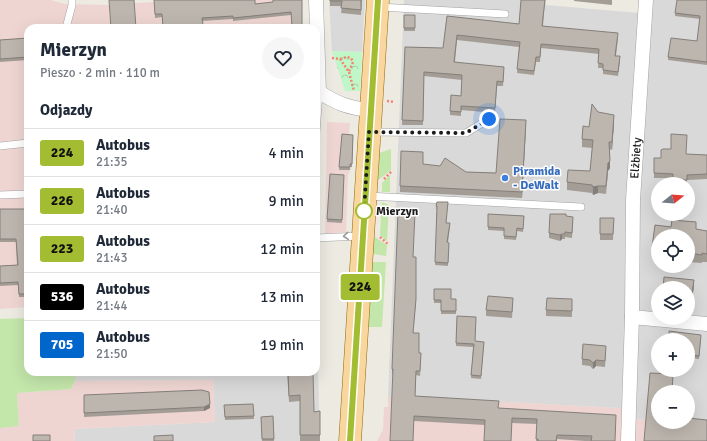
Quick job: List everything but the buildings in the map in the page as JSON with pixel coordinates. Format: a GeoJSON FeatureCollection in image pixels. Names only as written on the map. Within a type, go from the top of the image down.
{"type":"FeatureCollection","features":[{"type":"Feature","properties":{"kind":"main road"},"geometry":{"type":"LineString","coordinates":[[350,441],[369,132],[363,103],[377,4]]}},
{"type":"Feature","properties":{"kind":"street"},"geometry":{"type":"LineString","coordinates":[[316,0],[316,24]]}},
{"type":"Feature","properties":{"kind":"street","name":"Elżbiety"},"geometry":{"type":"LineString","coordinates":[[628,441],[632,317],[633,200],[646,0]]}},
{"type":"Feature","properties":{"kind":"street"},"geometry":{"type":"LineString","coordinates":[[320,93],[335,102],[355,108],[363,103]]}},
{"type":"Feature","properties":{"kind":"street"},"geometry":{"type":"LineString","coordinates":[[632,317],[707,324]]}},
{"type":"Feature","properties":{"kind":"lane"},"geometry":{"type":"LineString","coordinates":[[67,24],[72,0]]}},
{"type":"Feature","properties":{"kind":"lane"},"geometry":{"type":"LineString","coordinates":[[377,4],[505,14]]}},
{"type":"Feature","properties":{"kind":"lane"},"geometry":{"type":"LineString","coordinates":[[369,132],[466,133],[489,119]]}},
{"type":"Feature","properties":{"kind":"lane"},"geometry":{"type":"LineString","coordinates":[[0,146],[24,143]]}},
{"type":"Feature","properties":{"kind":"lane"},"geometry":{"type":"LineString","coordinates":[[0,195],[24,194]]}},
{"type":"Feature","properties":{"kind":"lane"},"geometry":{"type":"LineString","coordinates":[[365,196],[581,207]]}},
{"type":"Feature","properties":{"kind":"lane"},"geometry":{"type":"LineString","coordinates":[[320,238],[363,236]]}},
{"type":"Feature","properties":{"kind":"path"},"geometry":{"type":"LineString","coordinates":[[332,58],[351,58],[353,62],[349,72]]}},
{"type":"Feature","properties":{"kind":"path"},"geometry":{"type":"LineString","coordinates":[[340,59],[349,72],[363,103]]}},
{"type":"Feature","properties":{"kind":"shaded area"},"geometry":{"type":"Polygon","coordinates":[[[0,0],[51,0],[65,4],[108,5],[184,0],[302,0],[302,24],[24,24],[24,307],[0,309],[0,0]]]}},
{"type":"Feature","properties":{"kind":"shaded area"},"geometry":{"type":"Polygon","coordinates":[[[329,0],[365,0],[362,52],[332,51],[329,0]]]}},
{"type":"Feature","properties":{"kind":"shaded area"},"geometry":{"type":"Polygon","coordinates":[[[404,0],[546,0],[546,5],[650,14],[653,0],[707,0],[707,425],[695,423],[695,385],[651,385],[651,420],[636,419],[636,409],[416,397],[388,397],[404,0]]]}},
{"type":"Feature","properties":{"kind":"shaded area"},"geometry":{"type":"Polygon","coordinates":[[[327,122],[350,123],[349,136],[353,137],[352,167],[348,175],[346,232],[325,234],[327,122]]]}},
{"type":"Feature","properties":{"kind":"shaded area"},"geometry":{"type":"Polygon","coordinates":[[[75,376],[318,376],[320,441],[75,441],[74,429],[215,422],[213,380],[75,381],[75,376]]]}},
{"type":"Feature","properties":{"kind":"shaded area"},"geometry":{"type":"Polygon","coordinates":[[[213,380],[215,422],[74,429],[75,441],[0,441],[0,428],[19,426],[17,393],[71,389],[75,381],[213,380]]]}},
{"type":"Feature","properties":{"kind":"shaded area"},"geometry":{"type":"Polygon","coordinates":[[[388,397],[416,397],[636,409],[636,419],[651,420],[651,429],[695,429],[695,424],[707,425],[707,441],[377,441],[383,430],[384,407],[388,407],[388,397]]]}},
{"type":"Feature","properties":{"kind":"green space"},"geometry":{"type":"Polygon","coordinates":[[[332,51],[362,52],[360,91],[345,91],[332,51]]]}},
{"type":"Feature","properties":{"kind":"green space"},"geometry":{"type":"Polygon","coordinates":[[[391,149],[391,170],[377,181],[379,153],[391,149]]]}},
{"type":"Feature","properties":{"kind":"green space"},"geometry":{"type":"Polygon","coordinates":[[[390,175],[390,192],[382,192],[382,183],[390,175]]]}},
{"type":"Feature","properties":{"kind":"green space"},"geometry":{"type":"Polygon","coordinates":[[[382,202],[389,205],[387,241],[380,235],[381,215],[384,215],[385,208],[381,208],[382,202]]]}},
{"type":"Feature","properties":{"kind":"green space"},"geometry":{"type":"Polygon","coordinates":[[[375,237],[387,245],[386,256],[373,254],[371,250],[375,237]]]}},
{"type":"Feature","properties":{"kind":"green space"},"geometry":{"type":"Polygon","coordinates":[[[372,262],[386,262],[382,327],[369,327],[366,324],[369,266],[372,262]]]}},
{"type":"Feature","properties":{"kind":"green space"},"geometry":{"type":"Polygon","coordinates":[[[24,318],[24,376],[75,376],[75,381],[71,389],[17,393],[19,426],[0,428],[0,319],[24,318]]]}},
{"type":"Feature","properties":{"kind":"bus line","name":"224"},"geometry":{"type":"LineString","coordinates":[[350,441],[373,58],[378,0]]}},
{"type":"Feature","properties":{"kind":"place","name":"Piramida - DeWalt"},"geometry":{"type":"Point","coordinates":[505,178]}},
{"type":"Feature","properties":{"kind":"place","name":"Mierzyn"},"geometry":{"type":"Point","coordinates":[364,211]}},
{"type":"Feature","properties":{"kind":"route"},"geometry":{"type":"LineString","coordinates":[[364,211],[369,132],[466,133],[489,119]]}}]}
